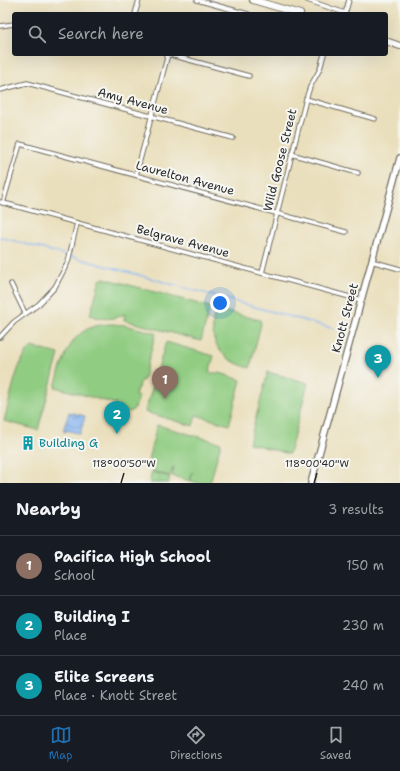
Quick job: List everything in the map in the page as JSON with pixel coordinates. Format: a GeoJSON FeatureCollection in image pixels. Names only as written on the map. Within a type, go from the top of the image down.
{"type":"FeatureCollection","features":[{"type":"Feature","properties":{"kind":"main road"},"geometry":{"type":"LineString","coordinates":[[253,0],[293,12]]}},
{"type":"Feature","properties":{"kind":"main road"},"geometry":{"type":"LineString","coordinates":[[388,42],[400,46]]}},
{"type":"Feature","properties":{"kind":"main road","name":"Knott Street"},"geometry":{"type":"LineString","coordinates":[[311,483],[400,158]]}},
{"type":"Feature","properties":{"kind":"street"},"geometry":{"type":"LineString","coordinates":[[136,12],[139,0]]}},
{"type":"Feature","properties":{"kind":"street"},"geometry":{"type":"LineString","coordinates":[[197,0],[241,12]]}},
{"type":"Feature","properties":{"kind":"street"},"geometry":{"type":"LineString","coordinates":[[307,0],[340,12]]}},
{"type":"Feature","properties":{"kind":"street"},"geometry":{"type":"LineString","coordinates":[[346,12],[349,0]]}},
{"type":"Feature","properties":{"kind":"street"},"geometry":{"type":"LineString","coordinates":[[0,26],[12,24]]}},
{"type":"Feature","properties":{"kind":"street"},"geometry":{"type":"LineString","coordinates":[[136,175],[166,56]]}},
{"type":"Feature","properties":{"kind":"street"},"geometry":{"type":"LineString","coordinates":[[174,56],[249,76]]}},
{"type":"Feature","properties":{"kind":"street","name":"Wild Goose Street"},"geometry":{"type":"LineString","coordinates":[[262,273],[306,99],[310,87],[320,69],[323,56]]}},
{"type":"Feature","properties":{"kind":"street","name":"Amy Avenue"},"geometry":{"type":"LineString","coordinates":[[0,90],[27,83],[233,138]]}},
{"type":"Feature","properties":{"kind":"street"},"geometry":{"type":"LineString","coordinates":[[306,99],[375,119]]}},
{"type":"Feature","properties":{"kind":"street","name":"Laurelton Avenue"},"geometry":{"type":"LineString","coordinates":[[2,202],[20,144],[346,232]]}},
{"type":"Feature","properties":{"kind":"street"},"geometry":{"type":"LineString","coordinates":[[291,154],[358,172]]}},
{"type":"Feature","properties":{"kind":"street","name":"Belgrave Avenue"},"geometry":{"type":"LineString","coordinates":[[2,202],[361,300]]}},
{"type":"Feature","properties":{"kind":"street"},"geometry":{"type":"LineString","coordinates":[[0,337],[14,322],[39,304],[55,287],[68,262],[77,222]]}},
{"type":"Feature","properties":{"kind":"street"},"geometry":{"type":"LineString","coordinates":[[372,261],[400,269]]}},
{"type":"Feature","properties":{"kind":"street"},"geometry":{"type":"LineString","coordinates":[[11,284],[25,313]]}},
{"type":"Feature","properties":{"kind":"green space"},"geometry":{"type":"Polygon","coordinates":[[[104,278],[210,307],[201,341],[124,320],[125,314],[108,319],[90,315],[100,280],[104,278]]]}},
{"type":"Feature","properties":{"kind":"green space"},"geometry":{"type":"Polygon","coordinates":[[[216,309],[260,320],[261,324],[250,368],[230,360],[218,347],[214,339],[213,330],[213,320],[216,309]]]}},
{"type":"Feature","properties":{"kind":"green space"},"geometry":{"type":"Polygon","coordinates":[[[98,325],[125,325],[156,333],[143,381],[141,380],[137,388],[135,396],[139,397],[135,408],[130,412],[119,409],[119,405],[55,387],[62,363],[72,343],[79,335],[87,329],[98,325]]]}},
{"type":"Feature","properties":{"kind":"green space"},"geometry":{"type":"Polygon","coordinates":[[[166,342],[214,356],[209,373],[220,373],[241,380],[229,425],[196,415],[193,426],[145,412],[166,342]]]}},
{"type":"Feature","properties":{"kind":"green space"},"geometry":{"type":"Polygon","coordinates":[[[32,347],[59,354],[38,430],[4,421],[18,370],[26,353],[32,347]]]}},
{"type":"Feature","properties":{"kind":"green space"},"geometry":{"type":"Polygon","coordinates":[[[268,372],[308,383],[289,454],[249,443],[268,372]]]}},
{"type":"Feature","properties":{"kind":"green space"},"geometry":{"type":"Polygon","coordinates":[[[157,425],[221,443],[210,483],[198,483],[191,481],[192,472],[190,481],[172,476],[174,467],[170,476],[152,471],[155,462],[148,460],[157,425]]]}},
{"type":"Feature","properties":{"kind":"green space"},"geometry":{"type":"Polygon","coordinates":[[[152,472],[170,477],[168,483],[149,483],[152,472]]]}},
{"type":"Feature","properties":{"kind":"water"},"geometry":{"type":"Polygon","coordinates":[[[69,412],[85,416],[80,434],[67,430],[66,432],[63,431],[69,412]]]}},
{"type":"Feature","properties":{"kind":"waterway"},"geometry":{"type":"LineString","coordinates":[[0,237],[335,329]]}},
{"type":"Feature","properties":{"kind":"place","name":"Elite Screens"},"geometry":{"type":"Point","coordinates":[378,378]}},
{"type":"Feature","properties":{"kind":"place","name":"Pacifica High School"},"geometry":{"type":"Point","coordinates":[165,399]}},
{"type":"Feature","properties":{"kind":"place","name":"Building I"},"geometry":{"type":"Point","coordinates":[117,434]}},
{"type":"Feature","properties":{"kind":"place","name":"Building G"},"geometry":{"type":"Point","coordinates":[28,443]}}]}
